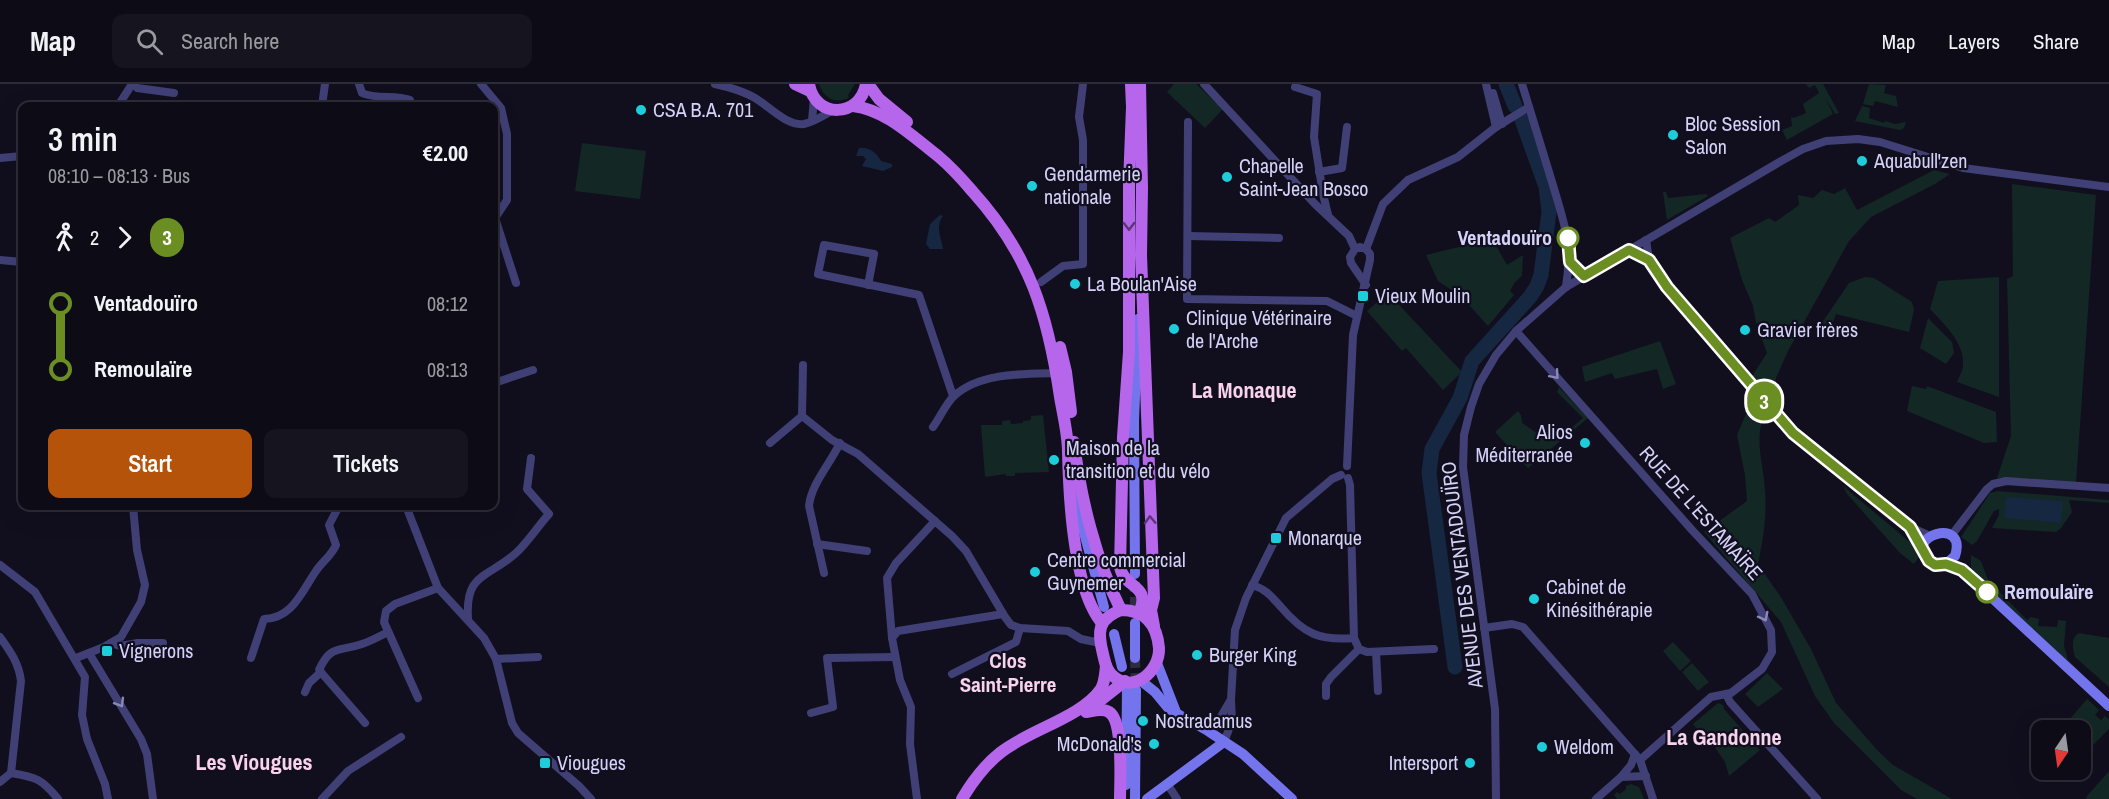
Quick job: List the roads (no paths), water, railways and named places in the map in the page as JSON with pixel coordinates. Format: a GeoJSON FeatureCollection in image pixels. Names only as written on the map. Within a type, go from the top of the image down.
{"type":"FeatureCollection","features":[{"type":"Feature","properties":{"kind":"main road"},"geometry":{"type":"LineString","coordinates":[[795,84],[811,91],[826,108],[833,110],[844,110],[853,106],[860,100],[867,84],[889,109],[958,164],[1004,215],[1041,282],[1093,538],[1113,593],[1121,610],[1154,627]]}},
{"type":"Feature","properties":{"kind":"main road"},"geometry":{"type":"LineString","coordinates":[[1131,84],[1129,352],[1123,437],[1120,567],[1124,578],[1132,583],[1143,597],[1137,618],[1135,658]]}},
{"type":"Feature","properties":{"kind":"main road"},"geometry":{"type":"LineString","coordinates":[[1135,574],[1134,422],[1142,188],[1140,84]]}},
{"type":"Feature","properties":{"kind":"main road"},"geometry":{"type":"LineString","coordinates":[[853,106],[872,110],[905,131],[948,164],[993,214],[1009,237],[1037,292],[1061,373],[1068,450],[1083,529],[1104,607]]}},
{"type":"Feature","properties":{"kind":"main road"},"geometry":{"type":"LineString","coordinates":[[1129,184],[1139,185],[1142,188]]}},
{"type":"Feature","properties":{"kind":"main road"},"geometry":{"type":"LineString","coordinates":[[1086,711],[1148,676],[1159,657],[1158,634],[1154,627],[1151,610],[1154,598],[1141,255]]}},
{"type":"Feature","properties":{"kind":"main road"},"geometry":{"type":"LineString","coordinates":[[1129,352],[1134,422]]}},
{"type":"Feature","properties":{"kind":"main road"},"geometry":{"type":"LineString","coordinates":[[1068,450],[1067,467],[1072,524],[1079,563],[1090,606],[1102,623]]}},
{"type":"Feature","properties":{"kind":"main road"},"geometry":{"type":"LineString","coordinates":[[1962,570],[1946,564],[1935,565],[1927,559],[1923,549],[1930,536],[1942,532],[1951,536],[1956,544],[1955,556],[1962,570],[2109,706]]}},
{"type":"Feature","properties":{"kind":"main road"},"geometry":{"type":"LineString","coordinates":[[1946,564],[1955,556]]}},
{"type":"Feature","properties":{"kind":"main road"},"geometry":{"type":"LineString","coordinates":[[1121,610],[1107,617],[1099,631],[1106,666],[1111,675],[1155,692],[1169,709],[1243,754],[1292,799]]}},
{"type":"Feature","properties":{"kind":"main road"},"geometry":{"type":"LineString","coordinates":[[1114,634],[1122,667]]}},
{"type":"Feature","properties":{"kind":"main road"},"geometry":{"type":"LineString","coordinates":[[1157,663],[1176,712]]}},
{"type":"Feature","properties":{"kind":"main road"},"geometry":{"type":"LineString","coordinates":[[962,799],[970,785],[1000,753],[1017,741],[1091,700],[1102,687],[1106,666]]}},
{"type":"Feature","properties":{"kind":"main road"},"geometry":{"type":"LineString","coordinates":[[1132,685],[1133,799]]}},
{"type":"Feature","properties":{"kind":"main road"},"geometry":{"type":"LineString","coordinates":[[1126,799],[1132,685]]}},
{"type":"Feature","properties":{"kind":"main road"},"geometry":{"type":"LineString","coordinates":[[1071,713],[1106,710],[1115,719],[1120,748],[1120,799]]}},
{"type":"Feature","properties":{"kind":"main road"},"geometry":{"type":"LineString","coordinates":[[1147,799],[1224,742]]}},
{"type":"Feature","properties":{"kind":"street"},"geometry":{"type":"LineString","coordinates":[[121,102],[133,84],[138,88],[174,93]]}},
{"type":"Feature","properties":{"kind":"street"},"geometry":{"type":"LineString","coordinates":[[323,102],[325,84]]}},
{"type":"Feature","properties":{"kind":"street"},"geometry":{"type":"LineString","coordinates":[[359,84],[362,93],[368,96],[404,98],[410,102]]}},
{"type":"Feature","properties":{"kind":"street"},"geometry":{"type":"LineString","coordinates":[[481,84],[496,102]]}},
{"type":"Feature","properties":{"kind":"street"},"geometry":{"type":"LineString","coordinates":[[715,84],[738,90],[798,124],[812,121],[833,110]]}},
{"type":"Feature","properties":{"kind":"street"},"geometry":{"type":"LineString","coordinates":[[1041,282],[1063,266],[1083,264],[1083,140],[1079,117],[1083,84]]}},
{"type":"Feature","properties":{"kind":"street"},"geometry":{"type":"LineString","coordinates":[[1204,84],[1348,236],[1355,249]]}},
{"type":"Feature","properties":{"kind":"street"},"geometry":{"type":"LineString","coordinates":[[1488,84],[1499,125]]}},
{"type":"Feature","properties":{"kind":"street"},"geometry":{"type":"LineString","coordinates":[[1522,84],[1562,212],[1570,262],[1566,286]]}},
{"type":"Feature","properties":{"kind":"street"},"geometry":{"type":"LineString","coordinates":[[1295,87],[1317,94],[1314,137],[1328,217]]}},
{"type":"Feature","properties":{"kind":"street"},"geometry":{"type":"LineString","coordinates":[[811,91],[812,121]]}},
{"type":"Feature","properties":{"kind":"street"},"geometry":{"type":"LineString","coordinates":[[498,104],[501,108],[507,134],[507,200],[498,213]]}},
{"type":"Feature","properties":{"kind":"street"},"geometry":{"type":"LineString","coordinates":[[1366,249],[1383,204],[1408,180],[1458,157],[1499,125],[1529,107]]}},
{"type":"Feature","properties":{"kind":"street"},"geometry":{"type":"LineString","coordinates":[[1188,122],[1187,299],[1327,301],[1357,315]]}},
{"type":"Feature","properties":{"kind":"street"},"geometry":{"type":"LineString","coordinates":[[1319,172],[1342,168],[1347,127]]}},
{"type":"Feature","properties":{"kind":"street","name":"AVENUE DES VENTADOUÏRO"},"geometry":{"type":"LineString","coordinates":[[1496,799],[1495,709],[1463,467],[1464,435],[1479,384],[1496,355],[1516,331],[1566,286],[1792,155],[1826,141],[1858,139],[1880,141],[1963,168],[2109,187]]}},
{"type":"Feature","properties":{"kind":"street"},"geometry":{"type":"LineString","coordinates":[[0,158],[18,156]]}},
{"type":"Feature","properties":{"kind":"street"},"geometry":{"type":"LineString","coordinates":[[498,231],[516,283]]}},
{"type":"Feature","properties":{"kind":"street"},"geometry":{"type":"LineString","coordinates":[[1188,236],[1279,238]]}},
{"type":"Feature","properties":{"kind":"street"},"geometry":{"type":"LineString","coordinates":[[1646,240],[1649,260],[1667,287],[1785,424],[1910,527],[1930,536]]}},
{"type":"Feature","properties":{"kind":"street"},"geometry":{"type":"LineString","coordinates":[[868,285],[874,254],[824,245],[818,274],[868,285],[919,295],[953,396]]}},
{"type":"Feature","properties":{"kind":"street"},"geometry":{"type":"LineString","coordinates":[[1366,285],[1353,266],[1350,257],[1355,249],[1360,247],[1366,249],[1370,254],[1366,285],[1353,335],[1347,466],[1342,468],[1350,486],[1354,638],[1359,649],[1367,652],[1434,649]]}},
{"type":"Feature","properties":{"kind":"street"},"geometry":{"type":"LineString","coordinates":[[1629,250],[1649,260]]}},
{"type":"Feature","properties":{"kind":"street"},"geometry":{"type":"LineString","coordinates":[[0,260],[18,262]]}},
{"type":"Feature","properties":{"kind":"street"},"geometry":{"type":"LineString","coordinates":[[1570,262],[1584,276]]}},
{"type":"Feature","properties":{"kind":"street"},"geometry":{"type":"LineString","coordinates":[[1353,266],[1360,268],[1369,263]]}},
{"type":"Feature","properties":{"kind":"street","name":"RUE DE L'ESTAMAÏRE"},"geometry":{"type":"LineString","coordinates":[[1516,331],[1692,530],[1752,594],[1771,630],[1772,652],[1762,669],[1738,688],[1726,694],[1711,697],[1638,757],[1621,777],[1596,799]]}},
{"type":"Feature","properties":{"kind":"street"},"geometry":{"type":"LineString","coordinates":[[770,443],[802,416],[803,365]]}},
{"type":"Feature","properties":{"kind":"street"},"geometry":{"type":"LineString","coordinates":[[498,383],[533,370]]}},
{"type":"Feature","properties":{"kind":"street"},"geometry":{"type":"LineString","coordinates":[[933,427],[953,396],[975,382],[1008,376],[1061,373]]}},
{"type":"Feature","properties":{"kind":"street"},"geometry":{"type":"LineString","coordinates":[[802,416],[858,454],[966,551],[1002,614],[1011,625],[1020,628],[1068,631],[1081,639],[1100,643]]}},
{"type":"Feature","properties":{"kind":"street"},"geometry":{"type":"LineString","coordinates":[[824,573],[809,506],[810,497],[813,487],[840,443]]}},
{"type":"Feature","properties":{"kind":"street"},"geometry":{"type":"LineString","coordinates":[[468,619],[467,602],[470,590],[477,579],[516,553],[549,514],[527,489],[531,458]]}},
{"type":"Feature","properties":{"kind":"street"},"geometry":{"type":"LineString","coordinates":[[1224,742],[1232,721],[1235,630],[1252,585],[1287,518],[1332,479],[1345,476]]}},
{"type":"Feature","properties":{"kind":"street"},"geometry":{"type":"LineString","coordinates":[[1951,536],[1993,484],[2006,481],[2109,488]]}},
{"type":"Feature","properties":{"kind":"street"},"geometry":{"type":"LineString","coordinates":[[76,658],[89,654],[121,637],[141,602],[145,585],[137,550],[133,510]]}},
{"type":"Feature","properties":{"kind":"street"},"geometry":{"type":"LineString","coordinates":[[251,658],[264,619],[273,619],[294,606],[318,568],[333,551],[336,545],[329,525],[337,510]]}},
{"type":"Feature","properties":{"kind":"street"},"geometry":{"type":"LineString","coordinates":[[408,510],[438,588],[484,638],[496,659],[512,723],[518,733],[591,799]]}},
{"type":"Feature","properties":{"kind":"street"},"geometry":{"type":"LineString","coordinates":[[917,799],[910,744],[911,707],[900,681],[892,638],[887,578],[896,563],[935,521]]}},
{"type":"Feature","properties":{"kind":"street"},"geometry":{"type":"LineString","coordinates":[[1910,527],[1923,549]]}},
{"type":"Feature","properties":{"kind":"street"},"geometry":{"type":"LineString","coordinates":[[817,544],[867,551]]}},
{"type":"Feature","properties":{"kind":"street"},"geometry":{"type":"LineString","coordinates":[[0,565],[35,591],[85,677],[82,715],[87,740],[105,784],[108,799]]}},
{"type":"Feature","properties":{"kind":"street"},"geometry":{"type":"LineString","coordinates":[[1252,585],[1265,589],[1302,628],[1332,640],[1354,638]]}},
{"type":"Feature","properties":{"kind":"street"},"geometry":{"type":"LineString","coordinates":[[418,698],[384,622],[386,611],[394,604],[438,588]]}},
{"type":"Feature","properties":{"kind":"street"},"geometry":{"type":"LineString","coordinates":[[892,638],[898,631],[1002,614]]}},
{"type":"Feature","properties":{"kind":"street"},"geometry":{"type":"LineString","coordinates":[[1484,628],[1512,624],[1523,627],[1638,757],[1653,799]]}},
{"type":"Feature","properties":{"kind":"street"},"geometry":{"type":"LineString","coordinates":[[952,674],[1016,642],[1020,628]]}},
{"type":"Feature","properties":{"kind":"street"},"geometry":{"type":"LineString","coordinates":[[365,723],[319,670],[325,657],[334,651],[360,645],[388,632]]}},
{"type":"Feature","properties":{"kind":"street"},"geometry":{"type":"LineString","coordinates":[[0,637],[20,668],[21,681],[11,773],[0,782]]}},
{"type":"Feature","properties":{"kind":"street"},"geometry":{"type":"LineString","coordinates":[[111,643],[120,646],[163,643]]}},
{"type":"Feature","properties":{"kind":"street"},"geometry":{"type":"LineString","coordinates":[[1326,696],[1326,684],[1330,677],[1359,649]]}},
{"type":"Feature","properties":{"kind":"street"},"geometry":{"type":"LineString","coordinates":[[1376,652],[1378,691]]}},
{"type":"Feature","properties":{"kind":"street"},"geometry":{"type":"LineString","coordinates":[[89,654],[141,739],[147,753],[153,799]]}},
{"type":"Feature","properties":{"kind":"street"},"geometry":{"type":"LineString","coordinates":[[496,659],[538,657]]}},
{"type":"Feature","properties":{"kind":"street"},"geometry":{"type":"LineString","coordinates":[[812,713],[833,707],[827,658],[896,657]]}},
{"type":"Feature","properties":{"kind":"street"},"geometry":{"type":"LineString","coordinates":[[305,692],[309,682],[321,672]]}},
{"type":"Feature","properties":{"kind":"street"},"geometry":{"type":"LineString","coordinates":[[1726,694],[1730,702],[1817,799]]}},
{"type":"Feature","properties":{"kind":"street"},"geometry":{"type":"LineString","coordinates":[[1208,731],[1219,720],[1231,700]]}},
{"type":"Feature","properties":{"kind":"street"},"geometry":{"type":"LineString","coordinates":[[322,799],[348,771],[401,737]]}},
{"type":"Feature","properties":{"kind":"street"},"geometry":{"type":"LineString","coordinates":[[11,773],[35,777],[58,799]]}},
{"type":"Feature","properties":{"kind":"street"},"geometry":{"type":"LineString","coordinates":[[1621,777],[1646,776]]}},
{"type":"Feature","properties":{"kind":"street"},"geometry":{"type":"LineString","coordinates":[[1168,785],[1177,799]]}},
{"type":"Feature","properties":{"kind":"water"},"geometry":{"type":"Polygon","coordinates":[[[859,148],[872,151],[881,161],[892,164],[892,167],[883,171],[862,166],[866,159],[863,156],[856,156],[859,148]]]}},
{"type":"Feature","properties":{"kind":"water"},"geometry":{"type":"Polygon","coordinates":[[[940,215],[943,216],[939,228],[943,249],[930,249],[926,244],[930,224],[940,215]]]}},
{"type":"Feature","properties":{"kind":"water"},"geometry":{"type":"Polygon","coordinates":[[[2006,497],[2061,501],[2063,502],[2061,523],[2006,518],[2004,515],[2006,497]]]}},
{"type":"Feature","properties":{"kind":"waterway"},"geometry":{"type":"LineString","coordinates":[[1506,84],[1515,106]]}},
{"type":"Feature","properties":{"kind":"waterway"},"geometry":{"type":"LineString","coordinates":[[1455,667],[1429,473],[1432,449],[1460,398],[1472,361],[1530,297],[1541,275],[1549,212],[1546,187],[1522,120]]}},
{"type":"Feature","properties":{"kind":"tunnel"},"geometry":{"type":"LineString","coordinates":[[1135,582],[1135,617]]}},
{"type":"Feature","properties":{"kind":"tunnel"},"geometry":{"type":"LineString","coordinates":[[1135,658],[1136,690]]}},
{"type":"Feature","properties":{"kind":"place","name":"CSA B.A. 701"},"geometry":{"type":"Point","coordinates":[641,110]}},
{"type":"Feature","properties":{"kind":"place","name":"Bloc Session Salon"},"geometry":{"type":"Point","coordinates":[1673,135]}},
{"type":"Feature","properties":{"kind":"place","name":"Aquabull'zen"},"geometry":{"type":"Point","coordinates":[1862,161]}},
{"type":"Feature","properties":{"kind":"place","name":"Chapelle Saint-Jean Bosco"},"geometry":{"type":"Point","coordinates":[1227,177]}},
{"type":"Feature","properties":{"kind":"place","name":"Gendarmerie nationale"},"geometry":{"type":"Point","coordinates":[1032,186]}},
{"type":"Feature","properties":{"kind":"place","name":"Ventadouïro"},"geometry":{"type":"Point","coordinates":[1568,238]}},
{"type":"Feature","properties":{"kind":"place","name":"La Boulan'Aise"},"geometry":{"type":"Point","coordinates":[1075,284]}},
{"type":"Feature","properties":{"kind":"place","name":"Vieux Moulin"},"geometry":{"type":"Point","coordinates":[1363,296]}},
{"type":"Feature","properties":{"kind":"place","name":"Clinique Vétérinaire de l'Arche"},"geometry":{"type":"Point","coordinates":[1174,329]}},
{"type":"Feature","properties":{"kind":"place","name":"Gravier frères"},"geometry":{"type":"Point","coordinates":[1745,330]}},
{"type":"Feature","properties":{"kind":"place","name":"Alios Méditerranée"},"geometry":{"type":"Point","coordinates":[1585,443]}},
{"type":"Feature","properties":{"kind":"place","name":"Maison de la transition et du vélo"},"geometry":{"type":"Point","coordinates":[1054,460]}},
{"type":"Feature","properties":{"kind":"place","name":"Monarque"},"geometry":{"type":"Point","coordinates":[1276,538]}},
{"type":"Feature","properties":{"kind":"place","name":"Centre commercial Guynemer"},"geometry":{"type":"Point","coordinates":[1035,572]}},
{"type":"Feature","properties":{"kind":"place","name":"Remoulaïre"},"geometry":{"type":"Point","coordinates":[1987,592]}},
{"type":"Feature","properties":{"kind":"place","name":"Cabinet de Kinésithérapie"},"geometry":{"type":"Point","coordinates":[1534,599]}},
{"type":"Feature","properties":{"kind":"place","name":"Vignerons"},"geometry":{"type":"Point","coordinates":[107,651]}},
{"type":"Feature","properties":{"kind":"place","name":"Burger King"},"geometry":{"type":"Point","coordinates":[1197,655]}},
{"type":"Feature","properties":{"kind":"place","name":"Nostradamus"},"geometry":{"type":"Point","coordinates":[1143,721]}},
{"type":"Feature","properties":{"kind":"place","name":"McDonald's"},"geometry":{"type":"Point","coordinates":[1154,744]}},
{"type":"Feature","properties":{"kind":"place","name":"Weldom"},"geometry":{"type":"Point","coordinates":[1542,747]}},
{"type":"Feature","properties":{"kind":"place","name":"Viougues"},"geometry":{"type":"Point","coordinates":[545,763]}},
{"type":"Feature","properties":{"kind":"place","name":"Intersport"},"geometry":{"type":"Point","coordinates":[1470,763]}},
{"type":"Feature","properties":{"kind":"district","name":"La Monaque"},"geometry":{"type":"Point","coordinates":[1244,390]}},
{"type":"Feature","properties":{"kind":"district","name":"Clos Saint-Pierre"},"geometry":{"type":"Point","coordinates":[1008,673]}},
{"type":"Feature","properties":{"kind":"district","name":"La Gandonne"},"geometry":{"type":"Point","coordinates":[1724,737]}},
{"type":"Feature","properties":{"kind":"district","name":"Les Viougues"},"geometry":{"type":"Point","coordinates":[254,762]}}]}
